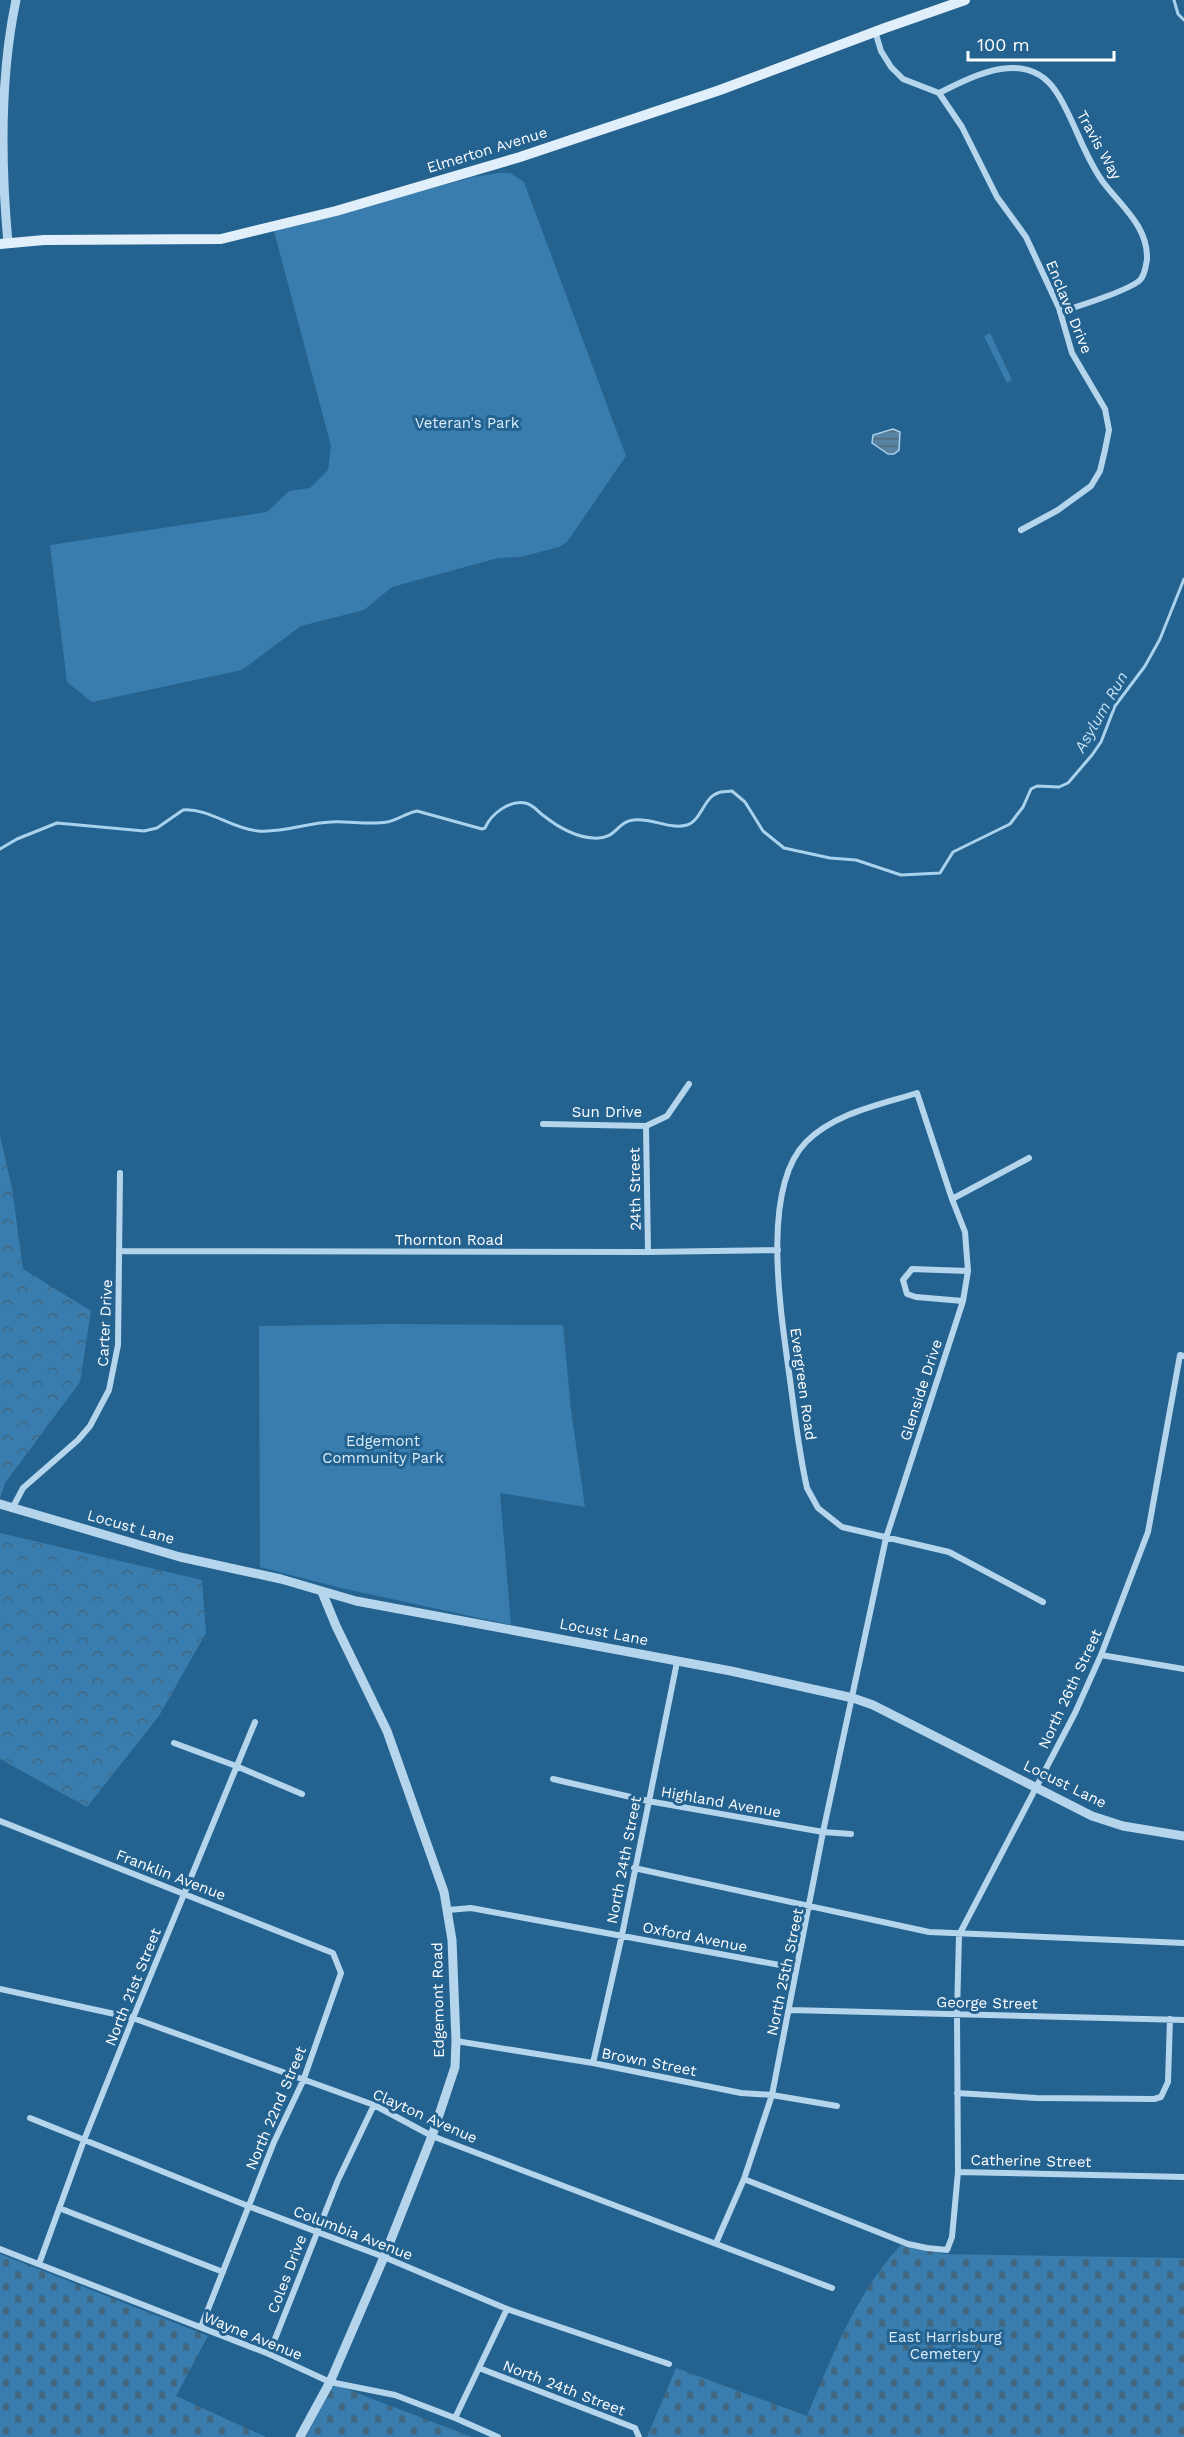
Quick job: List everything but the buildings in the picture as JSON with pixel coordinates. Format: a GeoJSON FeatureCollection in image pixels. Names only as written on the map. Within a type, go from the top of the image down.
{"type":"FeatureCollection","features":[{"type":"Feature","properties":{"kind":"main road","name":"Elmerton Avenue"},"geometry":{"type":"LineString","coordinates":[[4,244],[44,240],[221,239],[336,211],[520,157],[720,90],[875,31],[965,0]]}},
{"type":"Feature","properties":{"kind":"street"},"geometry":{"type":"LineString","coordinates":[[4,244],[3,172],[7,48],[15,0]]}},
{"type":"Feature","properties":{"kind":"street"},"geometry":{"type":"LineString","coordinates":[[875,31],[881,51],[891,67],[903,79],[939,93]]}},
{"type":"Feature","properties":{"kind":"street","name":"Travis Way"},"geometry":{"type":"LineString","coordinates":[[939,93],[988,71],[1011,67],[1028,69],[1042,78],[1056,92],[1081,144],[1103,182],[1145,238],[1146,267],[1140,280],[1109,295],[1060,312]]}},
{"type":"Feature","properties":{"kind":"street","name":"Enclave Drive"},"geometry":{"type":"LineString","coordinates":[[939,93],[962,128],[997,197],[1026,237],[1060,312],[1072,353],[1105,409],[1109,430],[1100,471],[1091,486],[1058,510],[1021,530]]}},
{"type":"Feature","properties":{"kind":"street","name":"Sun Drive"},"geometry":{"type":"LineString","coordinates":[[543,1124],[646,1126],[668,1116],[689,1084]]}},
{"type":"Feature","properties":{"kind":"street","name":"Glenside Drive"},"geometry":{"type":"LineString","coordinates":[[853,1698],[886,1538],[963,1301],[968,1271],[965,1232],[917,1092]]}},
{"type":"Feature","properties":{"kind":"street","name":"Evergreen Road"},"geometry":{"type":"LineString","coordinates":[[917,1092],[824,1125],[804,1143],[790,1163],[783,1190],[778,1250],[779,1302],[807,1488],[818,1508],[842,1527],[949,1552],[1043,1602]]}},
{"type":"Feature","properties":{"kind":"street","name":"24th Street"},"geometry":{"type":"LineString","coordinates":[[646,1126],[648,1252]]}},
{"type":"Feature","properties":{"kind":"street"},"geometry":{"type":"LineString","coordinates":[[952,1199],[1029,1158]]}},
{"type":"Feature","properties":{"kind":"street","name":"Carter Drive"},"geometry":{"type":"LineString","coordinates":[[12,1509],[23,1488],[78,1440],[90,1426],[109,1390],[118,1345],[120,1173]]}},
{"type":"Feature","properties":{"kind":"street","name":"Thornton Road"},"geometry":{"type":"LineString","coordinates":[[120,1251],[648,1252],[778,1250]]}},
{"type":"Feature","properties":{"kind":"street"},"geometry":{"type":"LineString","coordinates":[[963,1301],[916,1297],[907,1294],[903,1280],[912,1269],[968,1271]]}},
{"type":"Feature","properties":{"kind":"street","name":"North 26th Street"},"geometry":{"type":"LineString","coordinates":[[958,2172],[959,1935],[1075,1713],[1101,1656],[1148,1532],[1182,1355]]}},
{"type":"Feature","properties":{"kind":"street","name":"Locust Lane"},"geometry":{"type":"LineString","coordinates":[[0,1504],[180,1557],[281,1579],[356,1601],[853,1698],[873,1705],[1092,1816],[1123,1826],[1184,1836]]}},
{"type":"Feature","properties":{"kind":"street","name":"Edgemont Road"},"geometry":{"type":"LineString","coordinates":[[300,2437],[330,2382],[384,2257],[432,2136],[455,2067],[456,2041],[452,1940],[444,1892],[387,1731],[322,1592]]}},
{"type":"Feature","properties":{"kind":"street"},"geometry":{"type":"LineString","coordinates":[[1101,1656],[1184,1669]]}},
{"type":"Feature","properties":{"kind":"street","name":"North 24th Street"},"geometry":{"type":"LineString","coordinates":[[593,2063],[622,1935],[677,1662]]}},
{"type":"Feature","properties":{"kind":"street","name":"North 25th Street"},"geometry":{"type":"LineString","coordinates":[[716,2243],[744,2179],[772,2095],[790,2010],[796,1968],[853,1698]]}},
{"type":"Feature","properties":{"kind":"street","name":"North 21st Street"},"geometry":{"type":"LineString","coordinates":[[39,2264],[84,2140],[255,1722]]}},
{"type":"Feature","properties":{"kind":"street"},"geometry":{"type":"LineString","coordinates":[[174,1743],[302,1794]]}},
{"type":"Feature","properties":{"kind":"street","name":"Highland Avenue"},"geometry":{"type":"LineString","coordinates":[[553,1779],[648,1801],[824,1832],[851,1834]]}},
{"type":"Feature","properties":{"kind":"street","name":"Franklin Avenue"},"geometry":{"type":"LineString","coordinates":[[0,1821],[333,1953]]}},
{"type":"Feature","properties":{"kind":"street"},"geometry":{"type":"LineString","coordinates":[[634,1868],[929,1932],[1184,1943]]}},
{"type":"Feature","properties":{"kind":"street","name":"Oxford Avenue"},"geometry":{"type":"LineString","coordinates":[[448,1910],[471,1908],[796,1968]]}},
{"type":"Feature","properties":{"kind":"street","name":"North 22nd Street"},"geometry":{"type":"LineString","coordinates":[[201,2327],[248,2206],[303,2081],[341,1973],[333,1953]]}},
{"type":"Feature","properties":{"kind":"street","name":"Clayton Avenue"},"geometry":{"type":"LineString","coordinates":[[0,1989],[133,2018],[374,2105],[432,2136],[832,2289]]}},
{"type":"Feature","properties":{"kind":"street","name":"George Street"},"geometry":{"type":"LineString","coordinates":[[790,2010],[1184,2020]]}},
{"type":"Feature","properties":{"kind":"street"},"geometry":{"type":"LineString","coordinates":[[957,2093],[1037,2098],[1154,2099],[1161,2097],[1168,2082],[1170,2019]]}},
{"type":"Feature","properties":{"kind":"street","name":"Brown Street"},"geometry":{"type":"LineString","coordinates":[[456,2041],[593,2063],[741,2093],[772,2095],[837,2106]]}},
{"type":"Feature","properties":{"kind":"street","name":"Coles Drive"},"geometry":{"type":"LineString","coordinates":[[269,2354],[317,2231],[374,2105]]}},
{"type":"Feature","properties":{"kind":"street","name":"Columbia Avenue"},"geometry":{"type":"LineString","coordinates":[[30,2118],[248,2206],[384,2257],[507,2308],[669,2364]]}},
{"type":"Feature","properties":{"kind":"street","name":"Catherine Street"},"geometry":{"type":"LineString","coordinates":[[744,2179],[908,2244],[947,2250],[952,2237],[958,2172],[1184,2177]]}},
{"type":"Feature","properties":{"kind":"street"},"geometry":{"type":"LineString","coordinates":[[60,2208],[223,2272]]}},
{"type":"Feature","properties":{"kind":"street","name":"Wayne Avenue"},"geometry":{"type":"LineString","coordinates":[[0,2249],[269,2354],[330,2382],[395,2396],[498,2437]]}},
{"type":"Feature","properties":{"kind":"street","name":"North 24th Street"},"geometry":{"type":"LineString","coordinates":[[455,2418],[507,2308]]}},
{"type":"Feature","properties":{"kind":"street","name":"North 24th Street"},"geometry":{"type":"LineString","coordinates":[[479,2368],[635,2428],[638,2435]]}},
{"type":"Feature","properties":{"kind":"green space","name":"Veteran's Park"},"geometry":{"type":"Polygon","coordinates":[[[510,173],[524,182],[626,456],[567,542],[559,547],[521,557],[498,558],[392,587],[364,610],[301,626],[242,670],[92,702],[67,682],[50,545],[267,512],[289,491],[310,488],[328,470],[331,446],[274,231],[473,177],[510,173]]]}},
{"type":"Feature","properties":{"kind":"green space"},"geometry":{"type":"Polygon","coordinates":[[[990,333],[1012,380],[1007,383],[984,336],[990,333]]]}},
{"type":"Feature","properties":{"kind":"green space"},"geometry":{"type":"Polygon","coordinates":[[[0,1136],[12,1188],[23,1269],[91,1311],[80,1382],[5,1483],[0,1498],[0,1136]]]}},
{"type":"Feature","properties":{"kind":"green space","name":"Edgemont Community Park"},"geometry":{"type":"Polygon","coordinates":[[[563,1325],[571,1410],[585,1507],[500,1493],[511,1625],[341,1588],[260,1567],[259,1326],[563,1325]]]}},
{"type":"Feature","properties":{"kind":"green space"},"geometry":{"type":"Polygon","coordinates":[[[0,1533],[202,1580],[206,1633],[159,1716],[87,1807],[0,1759],[0,1533]]]}},
{"type":"Feature","properties":{"kind":"green space","name":"East Harrisburg Cemetery"},"geometry":{"type":"Polygon","coordinates":[[[901,2245],[944,2254],[1184,2258],[1184,2437],[647,2437],[676,2368],[807,2416],[846,2326],[858,2304],[885,2263],[901,2245]]]}},
{"type":"Feature","properties":{"kind":"green space"},"geometry":{"type":"Polygon","coordinates":[[[0,2254],[208,2336],[176,2396],[266,2437],[0,2437],[0,2254]]]}},
{"type":"Feature","properties":{"kind":"green space"},"geometry":{"type":"Polygon","coordinates":[[[336,2385],[472,2437],[306,2437],[331,2389],[336,2385]]]}},
{"type":"Feature","properties":{"kind":"shaded area"},"geometry":{"type":"Polygon","coordinates":[[[893,429],[900,432],[899,450],[894,454],[888,454],[872,443],[873,435],[893,429]]]}},
{"type":"Feature","properties":{"kind":"waterway"},"geometry":{"type":"LineString","coordinates":[[1174,0],[1178,14],[1184,20]]}},
{"type":"Feature","properties":{"kind":"waterway","name":"Asylum Run"},"geometry":{"type":"LineString","coordinates":[[0,849],[17,839],[57,823],[144,831],[157,828],[183,810],[202,812],[239,827],[258,831],[277,831],[331,822],[387,822],[417,811],[482,829],[501,809],[519,803],[530,805],[573,834],[601,838],[612,834],[627,821],[633,820],[646,820],[674,826],[687,825],[696,819],[713,795],[732,791],[745,802],[763,831],[784,848],[830,858],[856,860],[901,875],[940,873],[953,852],[1010,824],[1023,807],[1031,789],[1037,786],[1059,787],[1068,783],[1092,755],[1101,742],[1115,706],[1145,666],[1160,639],[1184,579]]}}]}
